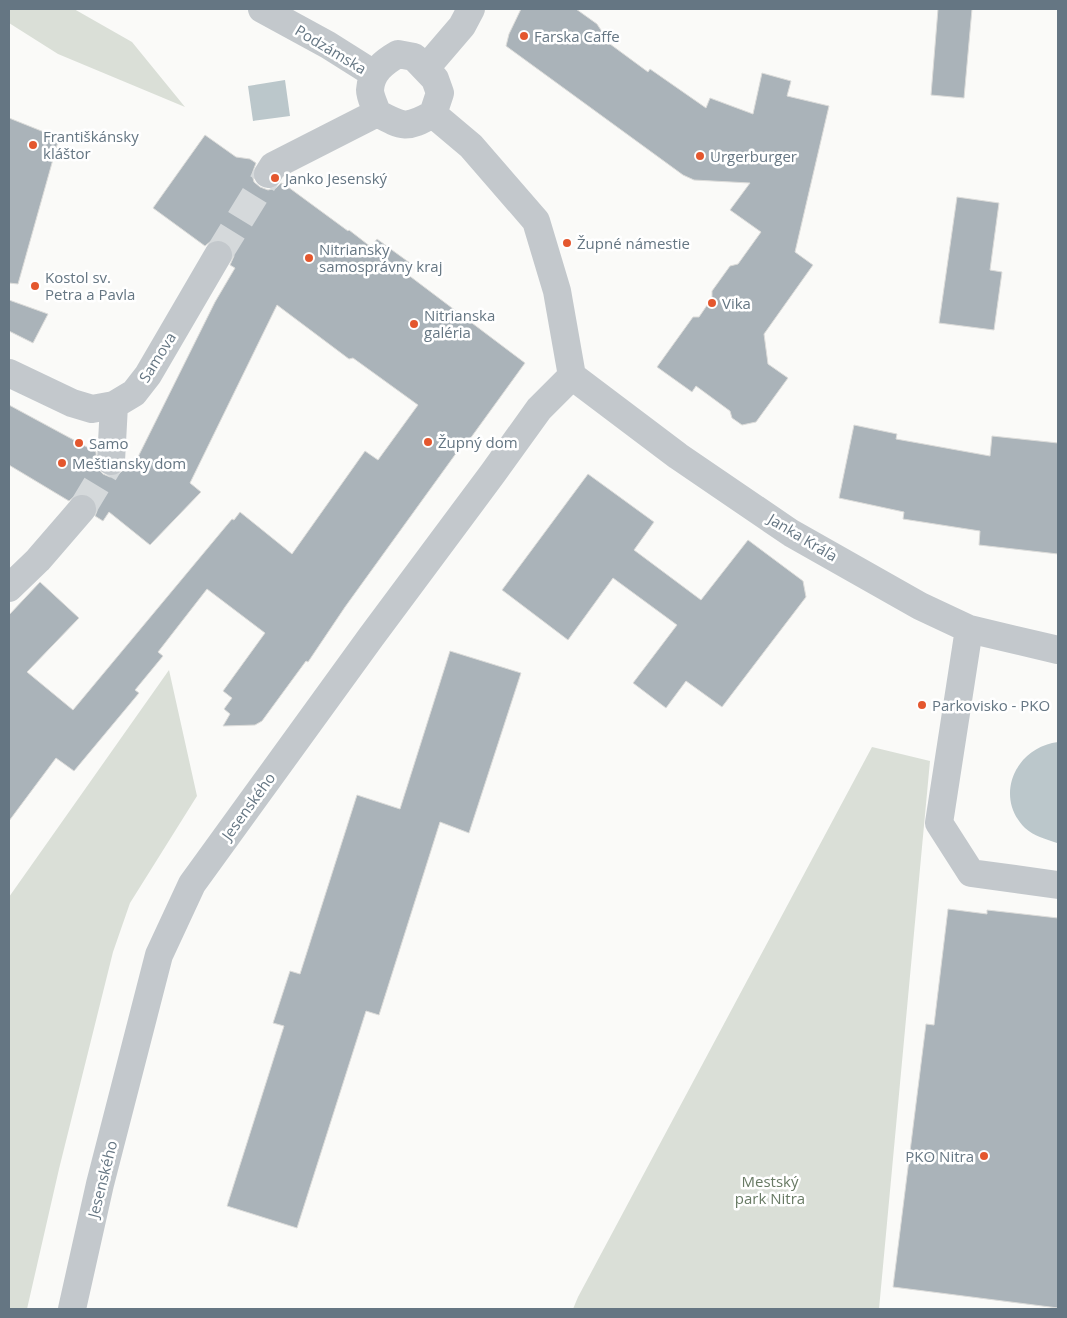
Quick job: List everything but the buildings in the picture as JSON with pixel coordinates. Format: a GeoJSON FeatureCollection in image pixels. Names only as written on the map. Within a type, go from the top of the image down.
{"type":"FeatureCollection","features":[{"type":"Feature","properties":{"kind":"street","name":"Podzámska"},"geometry":{"type":"LineString","coordinates":[[262,9],[328,45],[374,74]]}},
{"type":"Feature","properties":{"kind":"street"},"geometry":{"type":"LineString","coordinates":[[426,68],[462,26],[471,9]]}},
{"type":"Feature","properties":{"kind":"street"},"geometry":{"type":"LineString","coordinates":[[398,54],[414,57],[426,68],[435,79],[440,93],[433,114],[415,124],[398,124],[377,113],[370,91],[374,74],[386,60],[398,54]]}},
{"type":"Feature","properties":{"kind":"street"},"geometry":{"type":"LineString","coordinates":[[268,174],[273,166],[377,113]]}},
{"type":"Feature","properties":{"kind":"street"},"geometry":{"type":"LineString","coordinates":[[433,114],[471,146],[536,221],[557,291],[572,376]]}},
{"type":"Feature","properties":{"kind":"street","name":"Samova"},"geometry":{"type":"LineString","coordinates":[[9,373],[72,403],[92,409],[114,405],[134,392],[148,375],[218,255]]}},
{"type":"Feature","properties":{"kind":"street","name":"Janka Kráľa"},"geometry":{"type":"LineString","coordinates":[[572,376],[678,456],[791,533],[920,606],[969,629],[1058,650]]}},
{"type":"Feature","properties":{"kind":"street","name":"Jesenského"},"geometry":{"type":"LineString","coordinates":[[72,1309],[100,1184],[160,955],[192,884],[539,409],[572,376]]}},
{"type":"Feature","properties":{"kind":"street"},"geometry":{"type":"LineString","coordinates":[[111,461],[114,405]]}},
{"type":"Feature","properties":{"kind":"street"},"geometry":{"type":"LineString","coordinates":[[9,588],[38,560],[82,508]]}},
{"type":"Feature","properties":{"kind":"street"},"geometry":{"type":"LineString","coordinates":[[969,629],[939,824],[971,873],[1058,885]]}},
{"type":"Feature","properties":{"kind":"green space"},"geometry":{"type":"Polygon","coordinates":[[[9,9],[74,9],[132,42],[185,107],[58,54],[9,23],[9,9]]]}},
{"type":"Feature","properties":{"kind":"green space"},"geometry":{"type":"Polygon","coordinates":[[[169,670],[197,796],[130,903],[113,952],[59,1169],[27,1309],[9,1309],[9,897],[169,670]]]}},
{"type":"Feature","properties":{"kind":"green space","name":"Mestský park Nitra"},"geometry":{"type":"Polygon","coordinates":[[[872,747],[930,761],[879,1309],[573,1309],[578,1297],[872,747]]]}},
{"type":"Feature","properties":{"kind":"shaded area"},"geometry":{"type":"Polygon","coordinates":[[[285,80],[290,116],[253,121],[248,86],[285,80]]]}},
{"type":"Feature","properties":{"kind":"shaded area"},"geometry":{"type":"Polygon","coordinates":[[[1058,742],[1057,843],[1044,839],[1025,828],[1016,815],[1011,802],[1010,788],[1014,775],[1021,763],[1031,753],[1043,746],[1058,742]]]}},
{"type":"Feature","properties":{"kind":"tunnel"},"geometry":{"type":"LineString","coordinates":[[218,255],[268,174]]}},
{"type":"Feature","properties":{"kind":"tunnel"},"geometry":{"type":"LineString","coordinates":[[82,509],[111,461]]}},
{"type":"Feature","properties":{"kind":"place","name":"Farska Caffe"},"geometry":{"type":"Point","coordinates":[524,36]}},
{"type":"Feature","properties":{"kind":"place","name":"Františkánsky kláštor"},"geometry":{"type":"Point","coordinates":[33,145]}},
{"type":"Feature","properties":{"kind":"place","name":"Urgerburger"},"geometry":{"type":"Point","coordinates":[700,156]}},
{"type":"Feature","properties":{"kind":"place","name":"Janko Jesenský"},"geometry":{"type":"Point","coordinates":[275,178]}},
{"type":"Feature","properties":{"kind":"place","name":"Župné námestie"},"geometry":{"type":"Point","coordinates":[567,243]}},
{"type":"Feature","properties":{"kind":"place","name":"Nitriansky samosprávny kraj"},"geometry":{"type":"Point","coordinates":[309,258]}},
{"type":"Feature","properties":{"kind":"place","name":"Kostol sv. Petra a Pavla"},"geometry":{"type":"Point","coordinates":[35,286]}},
{"type":"Feature","properties":{"kind":"place","name":"Vika"},"geometry":{"type":"Point","coordinates":[712,303]}},
{"type":"Feature","properties":{"kind":"place","name":"Nitrianska galéria"},"geometry":{"type":"Point","coordinates":[414,324]}},
{"type":"Feature","properties":{"kind":"place","name":"Župný dom"},"geometry":{"type":"Point","coordinates":[428,442]}},
{"type":"Feature","properties":{"kind":"place","name":"Samo"},"geometry":{"type":"Point","coordinates":[79,443]}},
{"type":"Feature","properties":{"kind":"place","name":"Meštiansky dom"},"geometry":{"type":"Point","coordinates":[62,463]}},
{"type":"Feature","properties":{"kind":"place","name":"Parkovisko - PKO"},"geometry":{"type":"Point","coordinates":[922,705]}},
{"type":"Feature","properties":{"kind":"place","name":"PKO Nitra"},"geometry":{"type":"Point","coordinates":[984,1156]}}]}
